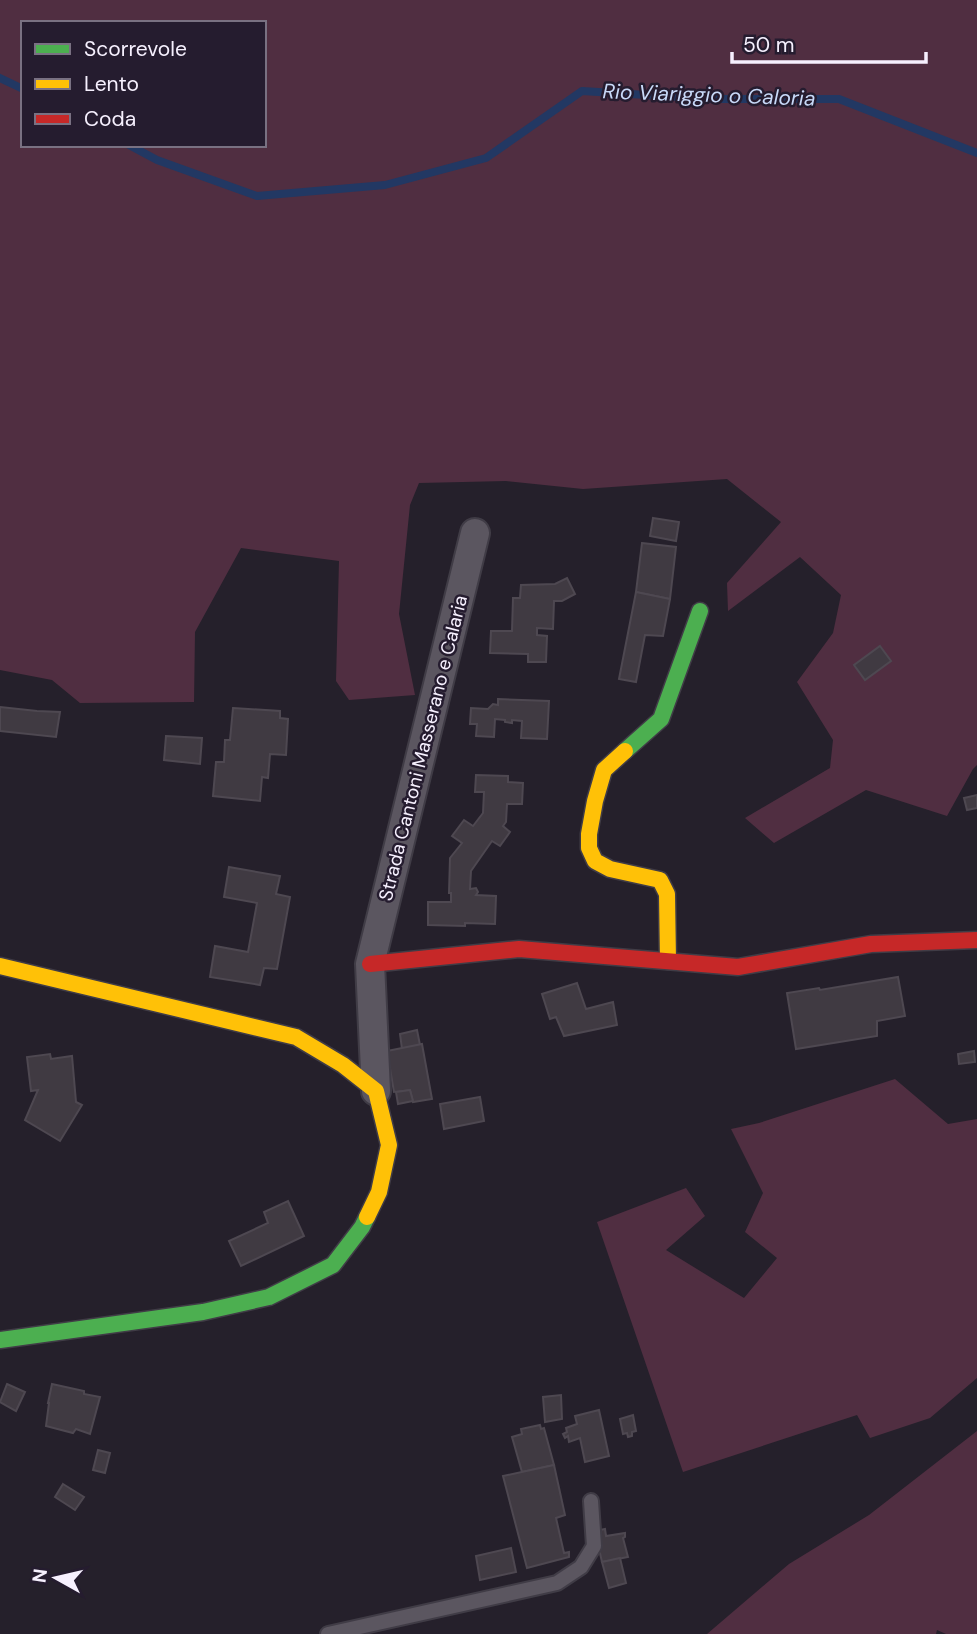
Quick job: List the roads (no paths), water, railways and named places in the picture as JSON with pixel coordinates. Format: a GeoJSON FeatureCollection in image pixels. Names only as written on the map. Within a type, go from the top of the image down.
{"type":"FeatureCollection","features":[{"type":"Feature","properties":{"kind":"street","name":"Strada Cantoni Masserano e Calaria"},"geometry":{"type":"LineString","coordinates":[[0,1340],[203,1312],[269,1297],[333,1265],[362,1227],[379,1192],[388,1145],[376,1091],[370,964],[475,533]]}},
{"type":"Feature","properties":{"kind":"street"},"geometry":{"type":"LineString","coordinates":[[668,961],[667,894],[660,880],[610,869],[595,861],[589,848],[589,834],[604,770],[661,719],[701,611]]}},
{"type":"Feature","properties":{"kind":"street"},"geometry":{"type":"LineString","coordinates":[[370,964],[519,949],[738,967],[871,944],[977,940]]}},
{"type":"Feature","properties":{"kind":"street"},"geometry":{"type":"LineString","coordinates":[[0,966],[296,1037],[343,1065],[376,1091]]}},
{"type":"Feature","properties":{"kind":"lane"},"geometry":{"type":"LineString","coordinates":[[328,1634],[557,1583],[581,1567],[594,1546],[591,1501]]}},
{"type":"Feature","properties":{"kind":"waterway","name":"Rio Viariggio o Caloria"},"geometry":{"type":"LineString","coordinates":[[0,78],[21,88]]}},
{"type":"Feature","properties":{"kind":"waterway","name":"Rio Viariggio o Caloria"},"geometry":{"type":"LineString","coordinates":[[133,147],[157,160],[257,196],[385,185],[486,158],[582,91],[711,99],[839,99],[977,153]]}}]}
